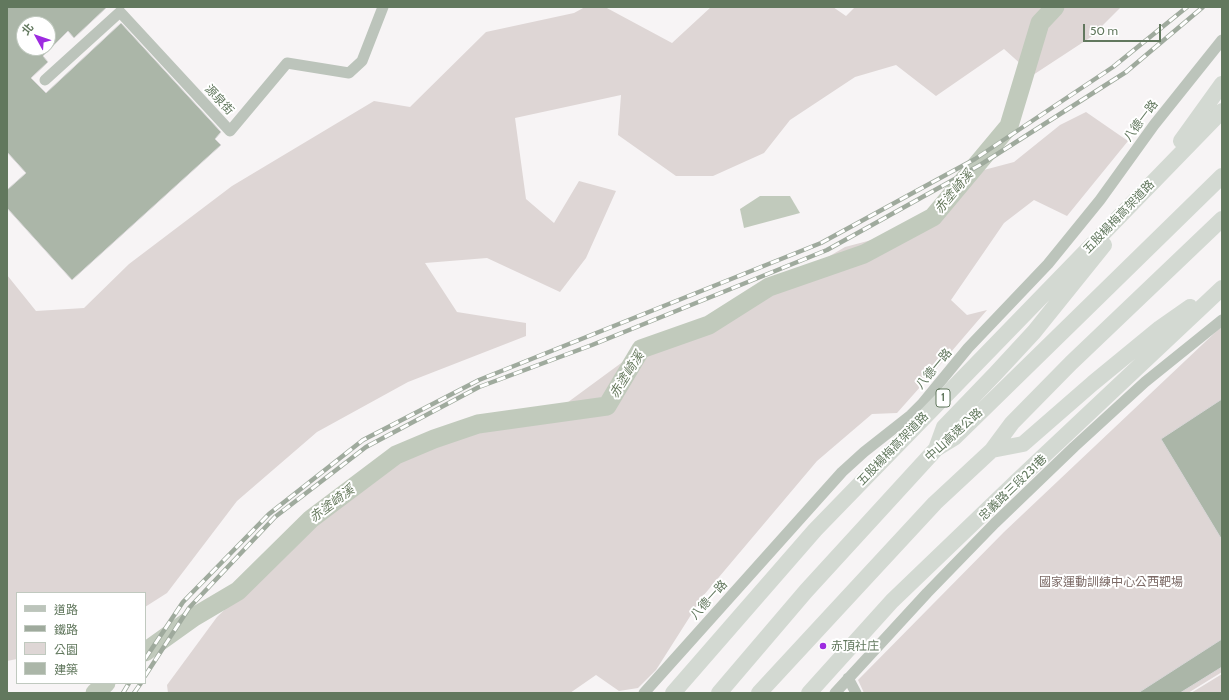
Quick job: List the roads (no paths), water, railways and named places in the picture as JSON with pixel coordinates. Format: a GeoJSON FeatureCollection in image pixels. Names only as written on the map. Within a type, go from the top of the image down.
{"type":"FeatureCollection","features":[{"type":"Feature","properties":{"kind":"highway"},"geometry":{"type":"LineString","coordinates":[[936,449],[944,427],[1029,337],[1072,285],[1139,201],[1222,84]]}},
{"type":"Feature","properties":{"kind":"highway","name":"五股楊梅高架道路"},"geometry":{"type":"LineString","coordinates":[[674,693],[815,530],[1222,111]]}},
{"type":"Feature","properties":{"kind":"highway","name":"中山高速公路"},"geometry":{"type":"LineString","coordinates":[[719,693],[806,591],[936,449],[954,438],[1222,176]]}},
{"type":"Feature","properties":{"kind":"highway"},"geometry":{"type":"LineString","coordinates":[[759,693],[935,503],[992,450],[1012,423],[1071,363],[1222,219]]}},
{"type":"Feature","properties":{"kind":"highway"},"geometry":{"type":"LineString","coordinates":[[992,450],[1023,444],[1093,383],[1160,328],[1222,287]]}},
{"type":"Feature","properties":{"kind":"highway"},"geometry":{"type":"LineString","coordinates":[[810,693],[892,600],[1222,287]]}},
{"type":"Feature","properties":{"kind":"street","name":"源泉街"},"geometry":{"type":"LineString","coordinates":[[46,80],[120,12],[230,131],[287,63],[349,73],[362,61],[382,7]]}},
{"type":"Feature","properties":{"kind":"street","name":"八德一路"},"geometry":{"type":"LineString","coordinates":[[644,693],[842,472],[922,404],[968,348],[1048,264],[1100,200],[1154,124],[1222,40]]}},
{"type":"Feature","properties":{"kind":"street","name":"忠義路三段231巷"},"geometry":{"type":"LineString","coordinates":[[835,693],[937,582],[995,523],[1074,447],[1145,382],[1222,320]]}},
{"type":"Feature","properties":{"kind":"street"},"geometry":{"type":"LineString","coordinates":[[848,678],[856,693]]}},
{"type":"Feature","properties":{"kind":"waterway","name":"赤塗崎溪"},"geometry":{"type":"LineString","coordinates":[[146,651],[194,617],[238,591],[311,519],[396,455],[434,439],[478,424],[607,406],[641,349],[709,325],[769,287],[864,254],[933,217],[1009,126],[1040,23],[1055,7]]}},
{"type":"Feature","properties":{"kind":"waterway","name":"赤塗崎溪"},"geometry":{"type":"LineString","coordinates":[[95,693],[105,684]]}},
{"type":"Feature","properties":{"kind":"railway"},"geometry":{"type":"LineString","coordinates":[[146,658],[183,602],[269,514],[363,440],[479,380],[821,243],[975,159],[1113,67],[1187,7]]}},
{"type":"Feature","properties":{"kind":"railway"},"geometry":{"type":"LineString","coordinates":[[146,674],[189,608],[275,517],[366,447],[479,387],[592,345],[827,250],[980,165],[1126,72],[1203,7]]}},
{"type":"Feature","properties":{"kind":"railway"},"geometry":{"type":"LineString","coordinates":[[123,693],[128,684]]}},
{"type":"Feature","properties":{"kind":"railway"},"geometry":{"type":"LineString","coordinates":[[134,693],[140,684]]}},
{"type":"Feature","properties":{"kind":"place","name":"赤頂社庄"},"geometry":{"type":"Point","coordinates":[823,646]}},
{"type":"Feature","properties":{"kind":"park label","name":"國家運動訓練中心公西靶場"},"geometry":{"type":"Point","coordinates":[1111,582]}}]}
